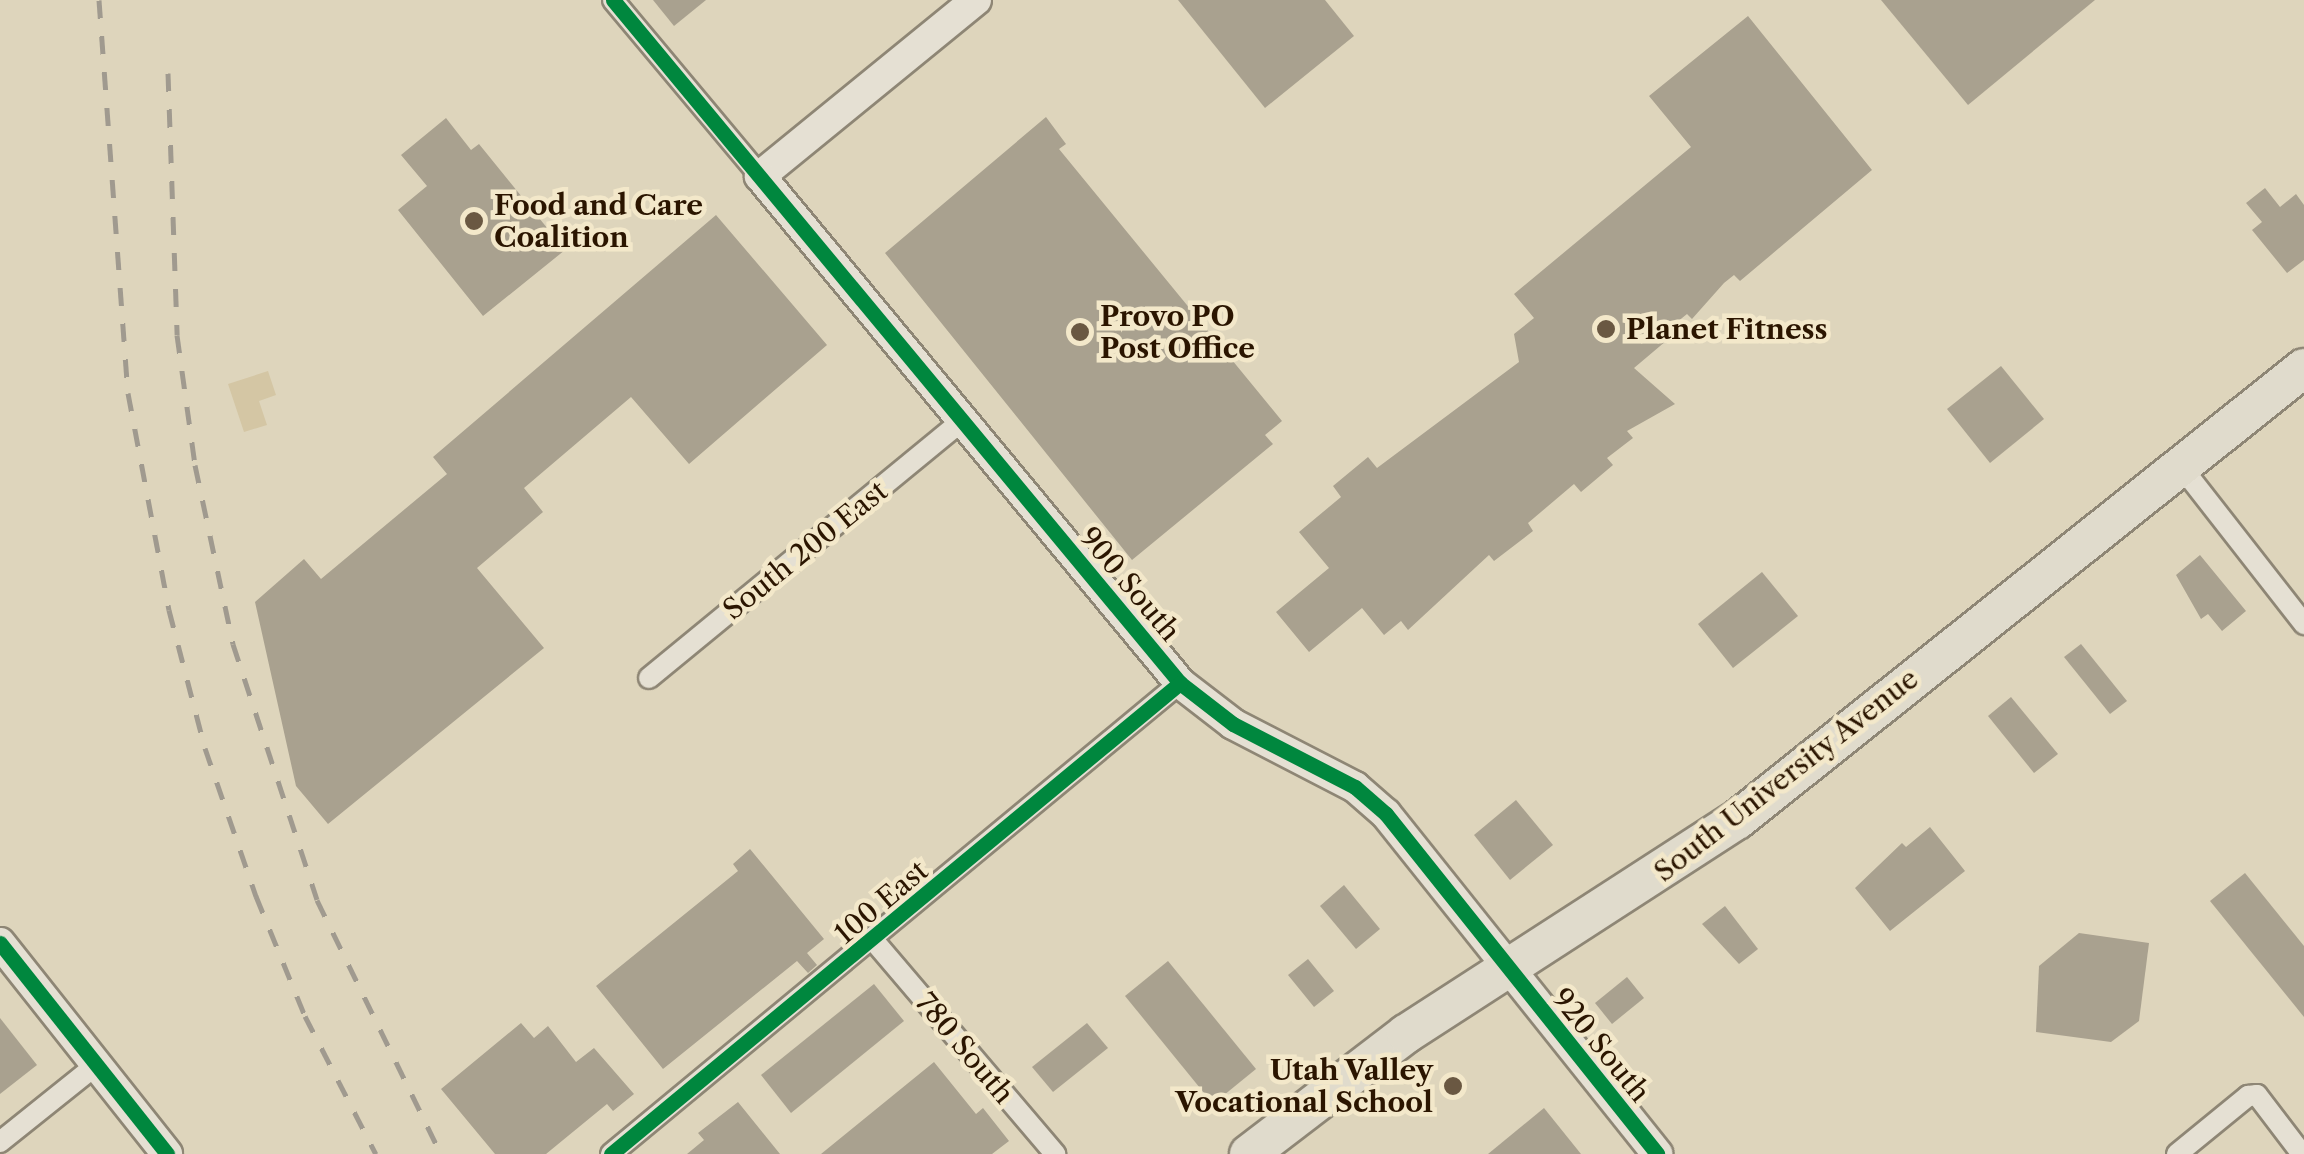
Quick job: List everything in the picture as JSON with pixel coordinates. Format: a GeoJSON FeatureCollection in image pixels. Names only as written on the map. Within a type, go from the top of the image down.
{"type":"FeatureCollection","features":[{"type":"Feature","properties":{"kind":"highway","name":"South University Avenue"},"geometry":{"type":"LineString","coordinates":[[1249,1154],[1406,1034],[1722,831],[2182,469],[2304,368]]}},
{"type":"Feature","properties":{"kind":"street"},"geometry":{"type":"LineString","coordinates":[[614,0],[760,176],[976,0]]}},
{"type":"Feature","properties":{"kind":"street","name":"900 South"},"geometry":{"type":"LineString","coordinates":[[760,176],[1180,683],[1233,724],[1355,787],[1386,814],[1507,968]]}},
{"type":"Feature","properties":{"kind":"street","name":"South 200 East"},"geometry":{"type":"LineString","coordinates":[[648,678],[962,422]]}},
{"type":"Feature","properties":{"kind":"street"},"geometry":{"type":"LineString","coordinates":[[2182,469],[2304,624]]}},
{"type":"Feature","properties":{"kind":"street","name":"100 East"},"geometry":{"type":"LineString","coordinates":[[611,1154],[874,941],[1180,683]]}},
{"type":"Feature","properties":{"kind":"street","name":"780 South"},"geometry":{"type":"LineString","coordinates":[[874,941],[1055,1154]]}},
{"type":"Feature","properties":{"kind":"street"},"geometry":{"type":"LineString","coordinates":[[0,942],[168,1154]]}},
{"type":"Feature","properties":{"kind":"street","name":"920 South"},"geometry":{"type":"LineString","coordinates":[[1507,968],[1657,1154]]}},
{"type":"Feature","properties":{"kind":"street"},"geometry":{"type":"LineString","coordinates":[[0,1142],[94,1062]]}},
{"type":"Feature","properties":{"kind":"street"},"geometry":{"type":"LineString","coordinates":[[2177,1154],[2248,1096],[2257,1095],[2302,1154]]}},
{"type":"Feature","properties":{"kind":"shaded area"},"geometry":{"type":"Polygon","coordinates":[[[268,371],[276,395],[259,401],[267,425],[244,432],[228,384],[268,371]]]}},
{"type":"Feature","properties":{"kind":"building"},"geometry":{"type":"Polygon","coordinates":[[[653,0],[706,0],[674,26],[653,0]]]}},
{"type":"Feature","properties":{"kind":"building"},"geometry":{"type":"Polygon","coordinates":[[[1178,0],[1325,0],[1354,36],[1265,108],[1178,0]]]}},
{"type":"Feature","properties":{"kind":"building"},"geometry":{"type":"Polygon","coordinates":[[[1881,0],[2095,0],[1968,105],[1881,0]]]}},
{"type":"Feature","properties":{"kind":"building"},"geometry":{"type":"Polygon","coordinates":[[[1748,16],[1872,170],[1740,281],[1734,275],[1724,283],[1692,319],[1687,314],[1661,335],[1666,341],[1634,368],[1675,404],[1627,431],[1633,438],[1607,458],[1613,465],[1581,492],[1574,484],[1528,523],[1533,531],[1494,561],[1489,555],[1408,630],[1401,621],[1384,635],[1362,608],[1309,652],[1276,612],[1329,568],[1299,532],[1341,497],[1333,486],[1368,457],[1377,468],[1519,362],[1514,334],[1534,318],[1514,294],[1691,147],[1649,96],[1748,16]]]}},
{"type":"Feature","properties":{"kind":"building","name":"Provo PO Post Office"},"geometry":{"type":"Polygon","coordinates":[[[1046,117],[1066,144],[1059,149],[1282,421],[1265,435],[1273,444],[1132,560],[885,253],[1046,117]]]}},
{"type":"Feature","properties":{"kind":"building","name":"Food and Care Coalition"},"geometry":{"type":"Polygon","coordinates":[[[446,118],[471,150],[479,144],[565,250],[483,316],[398,210],[427,186],[401,155],[446,118]]]}},
{"type":"Feature","properties":{"kind":"building"},"geometry":{"type":"Polygon","coordinates":[[[2265,188],[2280,207],[2296,194],[2304,205],[2304,260],[2287,273],[2252,230],[2262,222],[2246,203],[2265,188]]]}},
{"type":"Feature","properties":{"kind":"building"},"geometry":{"type":"Polygon","coordinates":[[[716,215],[827,345],[689,464],[631,397],[524,488],[543,512],[477,568],[544,648],[328,824],[296,786],[255,602],[304,559],[321,579],[447,474],[433,457],[716,215]]]}},
{"type":"Feature","properties":{"kind":"building"},"geometry":{"type":"Polygon","coordinates":[[[2001,366],[2044,419],[1990,463],[1947,409],[2001,366]]]}},
{"type":"Feature","properties":{"kind":"building"},"geometry":{"type":"Polygon","coordinates":[[[2200,555],[2246,611],[2222,631],[2208,614],[2201,619],[2176,575],[2200,555]]]}},
{"type":"Feature","properties":{"kind":"building"},"geometry":{"type":"Polygon","coordinates":[[[1762,572],[1798,616],[1733,668],[1698,624],[1762,572]]]}},
{"type":"Feature","properties":{"kind":"building"},"geometry":{"type":"Polygon","coordinates":[[[2081,644],[2127,701],[2110,714],[2064,657],[2081,644]]]}},
{"type":"Feature","properties":{"kind":"building"},"geometry":{"type":"Polygon","coordinates":[[[2011,697],[2058,754],[2034,773],[1988,716],[2011,697]]]}},
{"type":"Feature","properties":{"kind":"building"},"geometry":{"type":"Polygon","coordinates":[[[1516,800],[1553,845],[1510,880],[1474,835],[1516,800]]]}},
{"type":"Feature","properties":{"kind":"building"},"geometry":{"type":"Polygon","coordinates":[[[1930,827],[1965,871],[1890,931],[1855,888],[1902,843],[1906,847],[1930,827]]]}},
{"type":"Feature","properties":{"kind":"building"},"geometry":{"type":"Polygon","coordinates":[[[750,849],[824,939],[807,953],[817,965],[808,973],[797,961],[663,1069],[596,986],[738,871],[733,864],[750,849]]]}},
{"type":"Feature","properties":{"kind":"building"},"geometry":{"type":"Polygon","coordinates":[[[2245,873],[2304,946],[2304,1017],[2210,901],[2245,873]]]}},
{"type":"Feature","properties":{"kind":"building"},"geometry":{"type":"Polygon","coordinates":[[[1344,885],[1380,929],[1356,949],[1320,906],[1344,885]]]}},
{"type":"Feature","properties":{"kind":"building"},"geometry":{"type":"Polygon","coordinates":[[[1725,906],[1758,949],[1739,964],[1702,924],[1725,906]]]}},
{"type":"Feature","properties":{"kind":"building"},"geometry":{"type":"Polygon","coordinates":[[[2079,933],[2149,943],[2139,1021],[2111,1042],[2036,1032],[2039,966],[2079,933]]]}},
{"type":"Feature","properties":{"kind":"building"},"geometry":{"type":"Polygon","coordinates":[[[1308,959],[1334,991],[1314,1007],[1288,975],[1308,959]]]}},
{"type":"Feature","properties":{"kind":"building"},"geometry":{"type":"Polygon","coordinates":[[[1168,961],[1256,1069],[1213,1104],[1125,996],[1168,961]]]}},
{"type":"Feature","properties":{"kind":"building"},"geometry":{"type":"Polygon","coordinates":[[[1627,977],[1644,998],[1612,1024],[1595,1003],[1627,977]]]}},
{"type":"Feature","properties":{"kind":"building"},"geometry":{"type":"Polygon","coordinates":[[[874,984],[904,1021],[791,1113],[761,1075],[874,984]]]}},
{"type":"Feature","properties":{"kind":"building"},"geometry":{"type":"Polygon","coordinates":[[[0,1018],[37,1065],[0,1094],[0,1018]]]}},
{"type":"Feature","properties":{"kind":"building"},"geometry":{"type":"Polygon","coordinates":[[[521,1023],[534,1038],[548,1026],[576,1062],[594,1048],[634,1094],[613,1111],[607,1104],[546,1154],[495,1154],[441,1089],[521,1023]]]}},
{"type":"Feature","properties":{"kind":"building"},"geometry":{"type":"Polygon","coordinates":[[[1087,1023],[1108,1048],[1053,1092],[1032,1067],[1087,1023]]]}},
{"type":"Feature","properties":{"kind":"building"},"geometry":{"type":"Polygon","coordinates":[[[934,1062],[976,1114],[983,1108],[1009,1141],[992,1154],[821,1154],[934,1062]]]}},
{"type":"Feature","properties":{"kind":"building"},"geometry":{"type":"Polygon","coordinates":[[[738,1102],[780,1154],[687,1154],[704,1140],[698,1133],[738,1102]]]}},
{"type":"Feature","properties":{"kind":"building"},"geometry":{"type":"Polygon","coordinates":[[[1544,1108],[1581,1154],[1488,1154],[1544,1108]]]}},
{"type":"Feature","properties":{"kind":"railway"},"geometry":{"type":"LineString","coordinates":[[99,0],[128,393],[169,610],[205,748],[256,896],[305,1016],[376,1154]]}},
{"type":"Feature","properties":{"kind":"railway"},"geometry":{"type":"LineString","coordinates":[[168,73],[177,335],[195,465],[233,644],[317,900],[441,1154]]}},
{"type":"Feature","properties":{"kind":"cycle path"},"geometry":{"type":"LineString","coordinates":[[613,0],[1180,683],[1233,724],[1355,787],[1386,814],[1657,1154]]}},
{"type":"Feature","properties":{"kind":"cycle path"},"geometry":{"type":"LineString","coordinates":[[611,1154],[1180,683]]}},
{"type":"Feature","properties":{"kind":"cycle path"},"geometry":{"type":"LineString","coordinates":[[0,943],[167,1154]]}},
{"type":"Feature","properties":{"kind":"place","name":"Food and Care Coalition"},"geometry":{"type":"Point","coordinates":[474,221]}},
{"type":"Feature","properties":{"kind":"place","name":"Planet Fitness"},"geometry":{"type":"Point","coordinates":[1606,329]}},
{"type":"Feature","properties":{"kind":"place","name":"Provo PO Post Office"},"geometry":{"type":"Point","coordinates":[1080,332]}},
{"type":"Feature","properties":{"kind":"place","name":"Utah Valley Vocational School"},"geometry":{"type":"Point","coordinates":[1453,1086]}}]}
